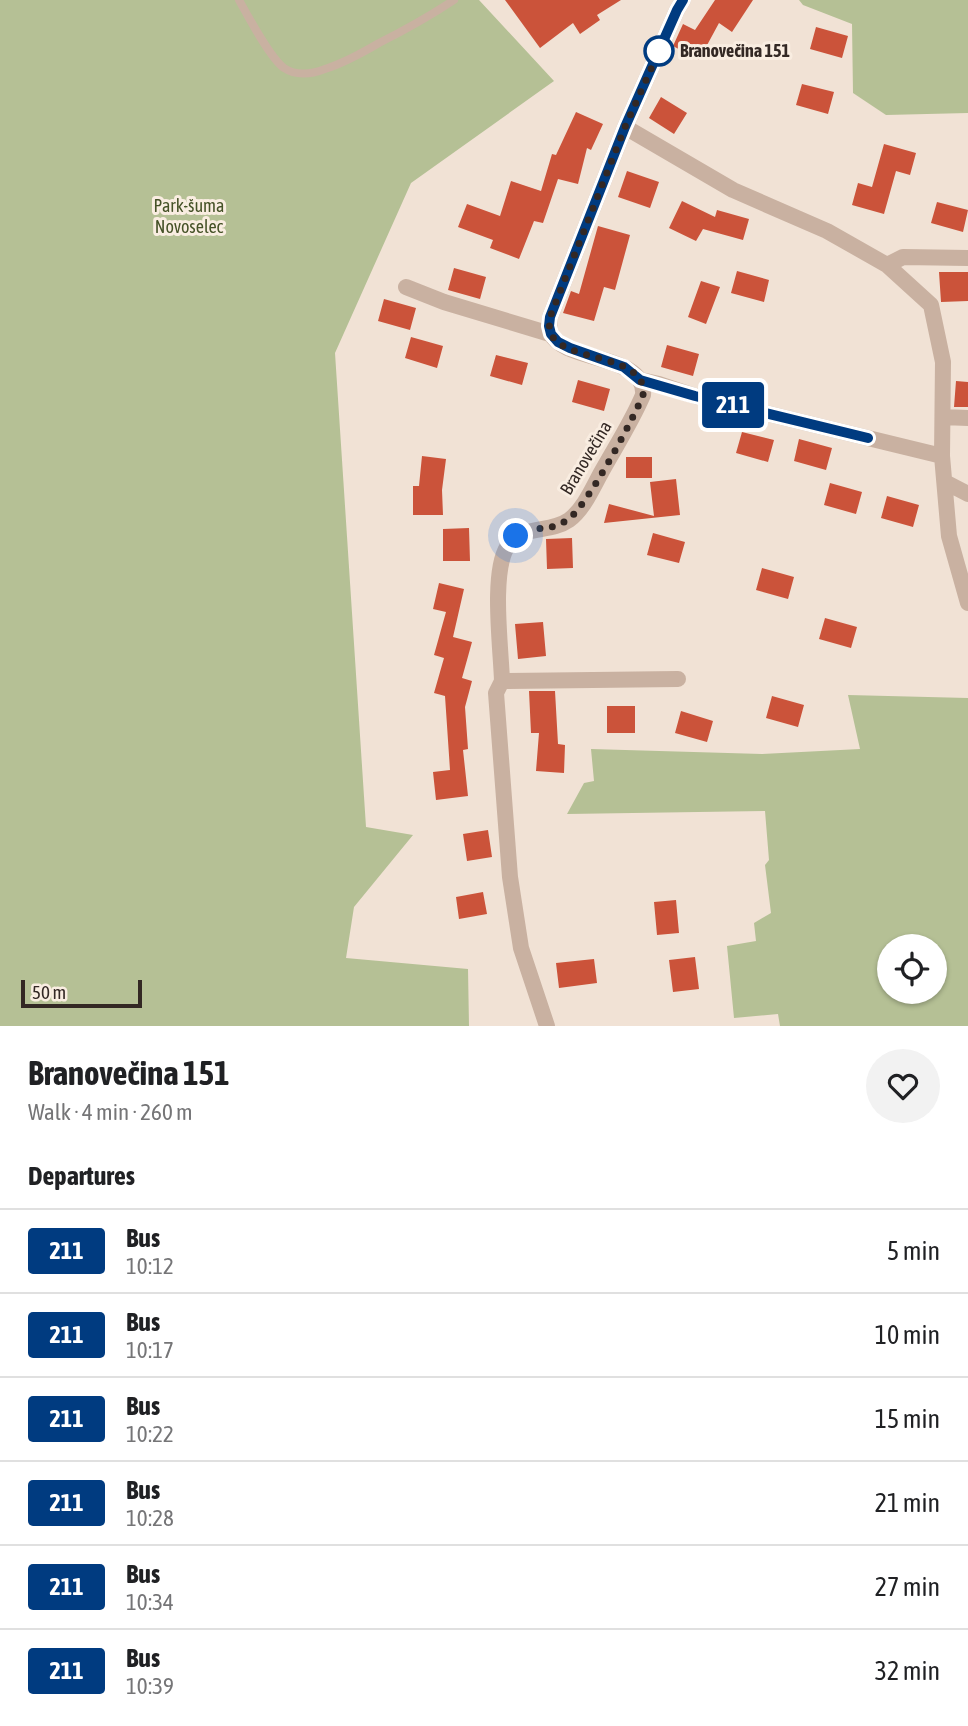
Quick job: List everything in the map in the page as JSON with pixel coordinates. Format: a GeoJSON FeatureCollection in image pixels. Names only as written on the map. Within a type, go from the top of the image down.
{"type":"FeatureCollection","features":[{"type":"Feature","properties":{"kind":"street"},"geometry":{"type":"LineString","coordinates":[[683,0],[625,127],[550,317],[551,334],[558,342],[570,348],[624,367],[640,380],[695,396],[943,456]]}},
{"type":"Feature","properties":{"kind":"street"},"geometry":{"type":"LineString","coordinates":[[625,127],[733,190],[827,231],[887,265],[931,305],[943,362],[943,456],[949,536],[968,603]]}},
{"type":"Feature","properties":{"kind":"street"},"geometry":{"type":"LineString","coordinates":[[887,265],[903,257],[968,258]]}},
{"type":"Feature","properties":{"kind":"street"},"geometry":{"type":"LineString","coordinates":[[406,287],[444,302],[551,334]]}},
{"type":"Feature","properties":{"kind":"street","name":"Branovečina"},"geometry":{"type":"LineString","coordinates":[[547,1026],[521,948],[510,877],[496,693],[502,681],[498,590],[500,564],[506,548],[516,536],[531,530],[552,528],[570,519],[582,505],[641,400],[644,388],[640,380]]}},
{"type":"Feature","properties":{"kind":"street"},"geometry":{"type":"LineString","coordinates":[[943,417],[968,418]]}},
{"type":"Feature","properties":{"kind":"street"},"geometry":{"type":"LineString","coordinates":[[945,482],[968,494]]}},
{"type":"Feature","properties":{"kind":"street"},"geometry":{"type":"LineString","coordinates":[[502,681],[678,679]]}},
{"type":"Feature","properties":{"kind":"lane"},"geometry":{"type":"LineString","coordinates":[[239,0],[274,57],[292,72],[304,74],[345,62],[454,0]]}},
{"type":"Feature","properties":{"kind":"green space","name":"Park-šuma Novoselec"},"geometry":{"type":"Polygon","coordinates":[[[0,0],[479,0],[554,81],[411,183],[335,353],[366,827],[413,835],[354,907],[346,958],[468,969],[469,1026],[0,1026],[0,0]]]}},
{"type":"Feature","properties":{"kind":"green space"},"geometry":{"type":"Polygon","coordinates":[[[799,0],[968,0],[968,113],[886,115],[853,93],[852,24],[803,5],[799,0]]]}},
{"type":"Feature","properties":{"kind":"green space"},"geometry":{"type":"Polygon","coordinates":[[[848,695],[968,698],[968,1026],[780,1026],[778,1014],[734,1018],[727,946],[756,941],[754,923],[771,913],[765,865],[769,860],[765,811],[567,814],[584,783],[594,781],[591,749],[762,754],[860,749],[848,695]]]}},
{"type":"Feature","properties":{"kind":"building"},"geometry":{"type":"Polygon","coordinates":[[[505,0],[621,0],[597,15],[600,20],[580,34],[573,23],[540,48],[505,0]]]}},
{"type":"Feature","properties":{"kind":"building"},"geometry":{"type":"Polygon","coordinates":[[[715,0],[753,0],[732,32],[719,23],[699,60],[673,46],[683,24],[695,30],[715,0]]]}},
{"type":"Feature","properties":{"kind":"building"},"geometry":{"type":"Polygon","coordinates":[[[816,27],[848,36],[842,58],[810,49],[816,27]]]}},
{"type":"Feature","properties":{"kind":"building"},"geometry":{"type":"Polygon","coordinates":[[[802,84],[834,92],[828,114],[796,105],[802,84]]]}},
{"type":"Feature","properties":{"kind":"building"},"geometry":{"type":"Polygon","coordinates":[[[661,97],[687,113],[674,134],[649,118],[661,97]]]}},
{"type":"Feature","properties":{"kind":"building"},"geometry":{"type":"Polygon","coordinates":[[[576,112],[603,124],[591,150],[587,148],[578,184],[558,179],[543,223],[534,221],[519,259],[490,248],[493,240],[458,227],[467,204],[500,216],[511,181],[541,191],[552,154],[556,155],[576,112]]]}},
{"type":"Feature","properties":{"kind":"building"},"geometry":{"type":"Polygon","coordinates":[[[884,144],[916,153],[910,175],[896,171],[884,214],[852,205],[858,183],[872,187],[884,144]]]}},
{"type":"Feature","properties":{"kind":"building"},"geometry":{"type":"Polygon","coordinates":[[[627,171],[659,182],[650,208],[618,197],[627,171]]]}},
{"type":"Feature","properties":{"kind":"building"},"geometry":{"type":"Polygon","coordinates":[[[682,201],[715,217],[717,210],[749,219],[743,240],[703,229],[696,241],[669,228],[682,201]]]}},
{"type":"Feature","properties":{"kind":"building"},"geometry":{"type":"Polygon","coordinates":[[[937,202],[968,210],[963,232],[931,223],[937,202]]]}},
{"type":"Feature","properties":{"kind":"building"},"geometry":{"type":"Polygon","coordinates":[[[598,226],[630,235],[615,290],[604,287],[594,321],[563,313],[571,291],[579,294],[598,226]]]}},
{"type":"Feature","properties":{"kind":"building"},"geometry":{"type":"Polygon","coordinates":[[[454,268],[486,277],[480,299],[448,290],[454,268]]]}},
{"type":"Feature","properties":{"kind":"building"},"geometry":{"type":"Polygon","coordinates":[[[737,271],[769,280],[764,302],[731,293],[737,271]]]}},
{"type":"Feature","properties":{"kind":"building"},"geometry":{"type":"Polygon","coordinates":[[[939,272],[968,272],[968,301],[941,302],[939,272]]]}},
{"type":"Feature","properties":{"kind":"building"},"geometry":{"type":"Polygon","coordinates":[[[701,281],[720,287],[706,324],[688,317],[701,281]]]}},
{"type":"Feature","properties":{"kind":"building"},"geometry":{"type":"Polygon","coordinates":[[[384,299],[416,308],[410,330],[378,321],[384,299]]]}},
{"type":"Feature","properties":{"kind":"building"},"geometry":{"type":"Polygon","coordinates":[[[411,337],[443,346],[437,368],[405,358],[411,337]]]}},
{"type":"Feature","properties":{"kind":"building"},"geometry":{"type":"Polygon","coordinates":[[[667,345],[699,354],[693,376],[661,367],[667,345]]]}},
{"type":"Feature","properties":{"kind":"building"},"geometry":{"type":"Polygon","coordinates":[[[496,355],[528,363],[522,385],[490,376],[496,355]]]}},
{"type":"Feature","properties":{"kind":"building"},"geometry":{"type":"Polygon","coordinates":[[[578,380],[610,389],[604,411],[572,402],[578,380]]]}},
{"type":"Feature","properties":{"kind":"building"},"geometry":{"type":"Polygon","coordinates":[[[956,381],[968,382],[968,407],[954,407],[956,381]]]}},
{"type":"Feature","properties":{"kind":"building"},"geometry":{"type":"Polygon","coordinates":[[[742,432],[774,440],[768,462],[736,453],[742,432]]]}},
{"type":"Feature","properties":{"kind":"building"},"geometry":{"type":"Polygon","coordinates":[[[799,439],[832,448],[826,470],[794,461],[799,439]]]}},
{"type":"Feature","properties":{"kind":"building"},"geometry":{"type":"Polygon","coordinates":[[[422,456],[446,459],[442,490],[443,515],[413,515],[413,486],[419,486],[422,456]]]}},
{"type":"Feature","properties":{"kind":"building"},"geometry":{"type":"Polygon","coordinates":[[[626,457],[652,457],[652,478],[626,478],[626,457]]]}},
{"type":"Feature","properties":{"kind":"building"},"geometry":{"type":"Polygon","coordinates":[[[676,479],[680,515],[604,523],[609,504],[654,516],[650,482],[676,479]]]}},
{"type":"Feature","properties":{"kind":"building"},"geometry":{"type":"Polygon","coordinates":[[[830,483],[862,492],[856,514],[824,505],[830,483]]]}},
{"type":"Feature","properties":{"kind":"building"},"geometry":{"type":"Polygon","coordinates":[[[887,496],[919,505],[913,527],[881,518],[887,496]]]}},
{"type":"Feature","properties":{"kind":"building"},"geometry":{"type":"Polygon","coordinates":[[[469,528],[470,561],[443,561],[443,529],[469,528]]]}},
{"type":"Feature","properties":{"kind":"building"},"geometry":{"type":"Polygon","coordinates":[[[653,533],[685,542],[679,563],[647,555],[653,533]]]}},
{"type":"Feature","properties":{"kind":"building"},"geometry":{"type":"Polygon","coordinates":[[[572,538],[573,568],[547,569],[546,539],[572,538]]]}},
{"type":"Feature","properties":{"kind":"building"},"geometry":{"type":"Polygon","coordinates":[[[762,568],[794,577],[788,599],[756,590],[762,568]]]}},
{"type":"Feature","properties":{"kind":"building"},"geometry":{"type":"Polygon","coordinates":[[[439,583],[464,589],[453,637],[472,642],[462,678],[472,681],[465,707],[468,749],[463,750],[468,796],[436,800],[433,772],[450,770],[445,696],[434,693],[444,658],[434,655],[446,612],[433,609],[439,583]]]}},
{"type":"Feature","properties":{"kind":"building"},"geometry":{"type":"Polygon","coordinates":[[[825,618],[857,627],[851,648],[819,639],[825,618]]]}},
{"type":"Feature","properties":{"kind":"building"},"geometry":{"type":"Polygon","coordinates":[[[543,622],[546,656],[518,659],[515,624],[543,622]]]}},
{"type":"Feature","properties":{"kind":"building"},"geometry":{"type":"Polygon","coordinates":[[[529,691],[555,691],[558,744],[565,745],[564,773],[536,771],[539,733],[531,733],[529,691]]]}},
{"type":"Feature","properties":{"kind":"building"},"geometry":{"type":"Polygon","coordinates":[[[772,696],[804,705],[798,727],[766,718],[772,696]]]}},
{"type":"Feature","properties":{"kind":"building"},"geometry":{"type":"Polygon","coordinates":[[[607,706],[635,706],[635,733],[607,733],[607,706]]]}},
{"type":"Feature","properties":{"kind":"building"},"geometry":{"type":"Polygon","coordinates":[[[681,711],[713,721],[707,742],[675,733],[681,711]]]}},
{"type":"Feature","properties":{"kind":"building"},"geometry":{"type":"Polygon","coordinates":[[[488,830],[492,857],[467,861],[463,834],[488,830]]]}},
{"type":"Feature","properties":{"kind":"building"},"geometry":{"type":"Polygon","coordinates":[[[483,892],[487,914],[459,919],[456,897],[483,892]]]}},
{"type":"Feature","properties":{"kind":"building"},"geometry":{"type":"Polygon","coordinates":[[[676,900],[679,933],[657,935],[654,902],[676,900]]]}},
{"type":"Feature","properties":{"kind":"building"},"geometry":{"type":"Polygon","coordinates":[[[695,957],[699,989],[673,992],[669,960],[695,957]]]}},
{"type":"Feature","properties":{"kind":"building"},"geometry":{"type":"Polygon","coordinates":[[[594,959],[597,983],[559,988],[556,963],[594,959]]]}},
{"type":"Feature","properties":{"kind":"bus line","name":"211"},"geometry":{"type":"LineString","coordinates":[[683,0],[625,127],[550,317],[551,334],[558,342],[570,348],[624,367],[640,380],[868,438]]}},
{"type":"Feature","properties":{"kind":"place","name":"Branovečina 151"},"geometry":{"type":"Point","coordinates":[659,51]}},
{"type":"Feature","properties":{"kind":"route"},"geometry":{"type":"LineString","coordinates":[[516,536],[531,530],[552,528],[570,519],[582,505],[643,395],[644,388],[634,373],[558,342],[551,334],[549,326],[550,317],[625,127],[659,51]]}}]}
